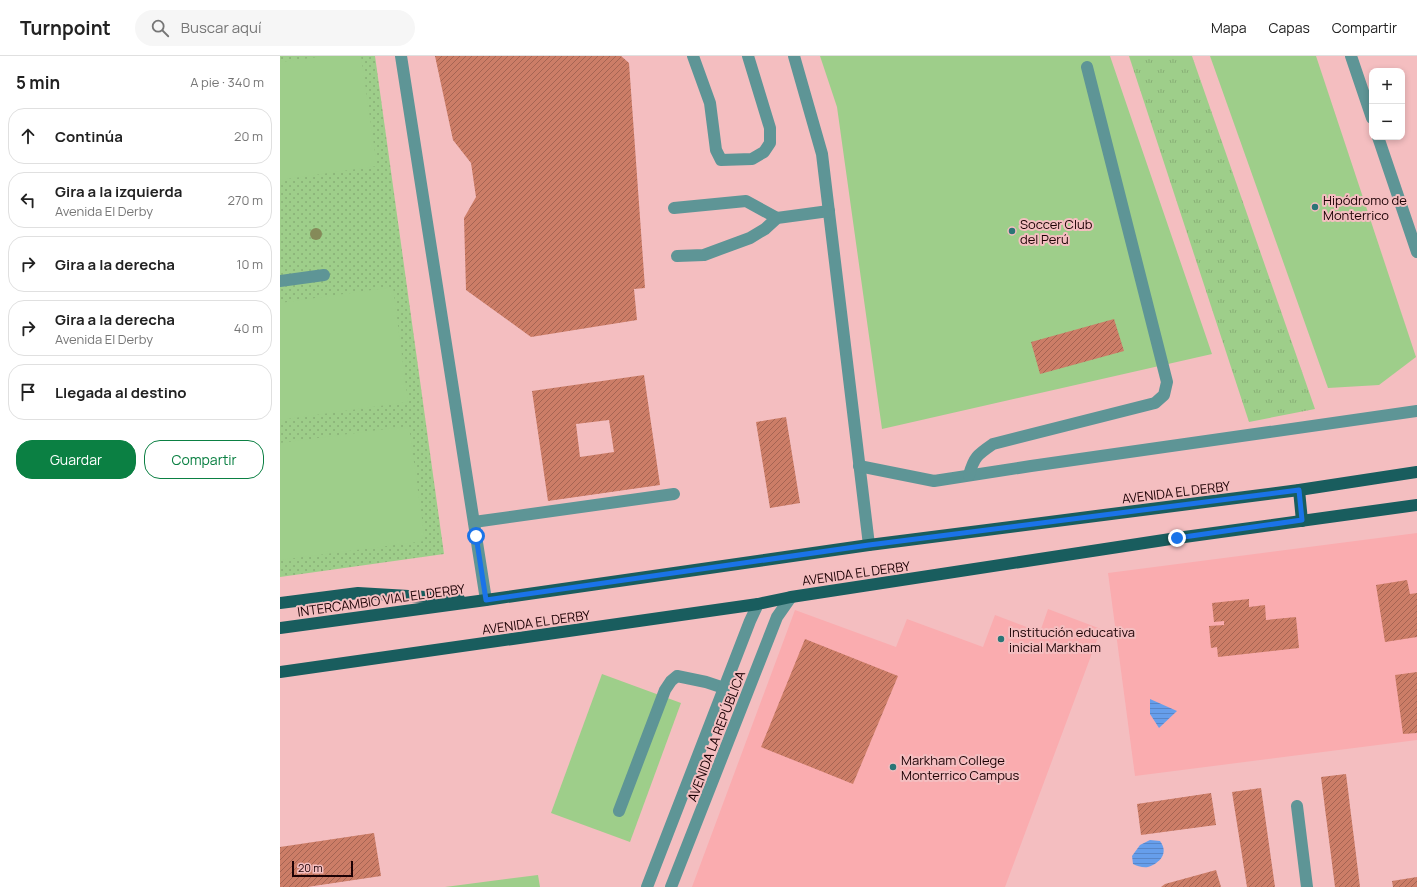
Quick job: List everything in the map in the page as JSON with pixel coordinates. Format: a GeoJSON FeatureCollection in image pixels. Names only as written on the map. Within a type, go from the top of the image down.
{"type":"FeatureCollection","features":[{"type":"Feature","properties":{"kind":"main road","name":"AVENIDA EL DERBY"},"geometry":{"type":"LineString","coordinates":[[486,600],[869,545],[1299,490],[1417,472]]}},
{"type":"Feature","properties":{"kind":"main road"},"geometry":{"type":"LineString","coordinates":[[1299,490],[1302,520]]}},
{"type":"Feature","properties":{"kind":"main road","name":"AVENIDA EL DERBY"},"geometry":{"type":"LineString","coordinates":[[299,670],[758,604],[791,597],[1177,538],[1417,505]]}},
{"type":"Feature","properties":{"kind":"main road"},"geometry":{"type":"LineString","coordinates":[[280,603],[358,592],[486,600]]}},
{"type":"Feature","properties":{"kind":"main road","name":"INTERCAMBIO VIAL EL DERBY"},"geometry":{"type":"LineString","coordinates":[[280,628],[486,600]]}},
{"type":"Feature","properties":{"kind":"main road"},"geometry":{"type":"LineString","coordinates":[[280,669],[299,670]]}},
{"type":"Feature","properties":{"kind":"main road"},"geometry":{"type":"LineString","coordinates":[[280,672],[299,670]]}},
{"type":"Feature","properties":{"kind":"street"},"geometry":{"type":"LineString","coordinates":[[401,56],[486,600]]}},
{"type":"Feature","properties":{"kind":"street"},"geometry":{"type":"LineString","coordinates":[[694,56],[710,102],[716,150],[722,160],[752,159],[764,152],[770,142],[770,128],[748,56]]}},
{"type":"Feature","properties":{"kind":"street"},"geometry":{"type":"LineString","coordinates":[[794,56],[822,154],[869,545]]}},
{"type":"Feature","properties":{"kind":"street"},"geometry":{"type":"LineString","coordinates":[[1351,56],[1369,109]]}},
{"type":"Feature","properties":{"kind":"street"},"geometry":{"type":"LineString","coordinates":[[969,476],[973,461],[981,452],[993,444],[1155,403],[1164,395],[1167,382],[1086,67]]}},
{"type":"Feature","properties":{"kind":"street"},"geometry":{"type":"LineString","coordinates":[[1379,140],[1417,252]]}},
{"type":"Feature","properties":{"kind":"street"},"geometry":{"type":"LineString","coordinates":[[674,208],[746,201],[777,218],[829,212]]}},
{"type":"Feature","properties":{"kind":"street"},"geometry":{"type":"LineString","coordinates":[[677,256],[704,254],[750,238],[765,229],[777,218]]}},
{"type":"Feature","properties":{"kind":"street"},"geometry":{"type":"LineString","coordinates":[[280,281],[324,275]]}},
{"type":"Feature","properties":{"kind":"street"},"geometry":{"type":"LineString","coordinates":[[859,466],[934,481],[1417,411]]}},
{"type":"Feature","properties":{"kind":"street"},"geometry":{"type":"LineString","coordinates":[[474,522],[674,494]]}},
{"type":"Feature","properties":{"kind":"street","name":"AVENIDA LA REPÚBLICA"},"geometry":{"type":"LineString","coordinates":[[671,887],[777,617],[791,597]]}},
{"type":"Feature","properties":{"kind":"street","name":"AVENIDA LA REPÚBLICA"},"geometry":{"type":"LineString","coordinates":[[647,887],[750,621],[758,604]]}},
{"type":"Feature","properties":{"kind":"street"},"geometry":{"type":"LineString","coordinates":[[618,811],[665,690],[671,681],[677,676],[706,682],[724,688]]}},
{"type":"Feature","properties":{"kind":"street"},"geometry":{"type":"LineString","coordinates":[[1297,806],[1307,887]]}},
{"type":"Feature","properties":{"kind":"shaded area"},"geometry":{"type":"Polygon","coordinates":[[[1417,533],[1417,740],[1135,776],[1108,573],[1417,533]]]}},
{"type":"Feature","properties":{"kind":"shaded area","name":"Markham College Monterrico Campus"},"geometry":{"type":"Polygon","coordinates":[[[1048,609],[1101,629],[1005,887],[692,887],[795,610],[896,647],[907,619],[983,647],[995,615],[1040,632],[1048,609]]]}},
{"type":"Feature","properties":{"kind":"green space"},"geometry":{"type":"Polygon","coordinates":[[[280,56],[375,56],[444,554],[280,577],[280,56]]]}},
{"type":"Feature","properties":{"kind":"green space"},"geometry":{"type":"Polygon","coordinates":[[[326,56],[361,56],[377,166],[280,180],[280,62],[326,56]]]}},
{"type":"Feature","properties":{"kind":"green space","name":"Soccer Club del Perú"},"geometry":{"type":"Polygon","coordinates":[[[820,56],[1110,56],[1212,354],[882,429],[837,107],[820,56]]]}},
{"type":"Feature","properties":{"kind":"green space"},"geometry":{"type":"Polygon","coordinates":[[[1129,56],[1192,56],[1315,409],[1249,422],[1129,56]]]}},
{"type":"Feature","properties":{"kind":"green space","name":"Hipódromo de Monterrico"},"geometry":{"type":"Polygon","coordinates":[[[1210,56],[1316,56],[1416,357],[1379,385],[1328,388],[1210,56]]]}},
{"type":"Feature","properties":{"kind":"green space"},"geometry":{"type":"Polygon","coordinates":[[[393,287],[408,402],[280,420],[280,303],[393,287]]]}},
{"type":"Feature","properties":{"kind":"green space"},"geometry":{"type":"Polygon","coordinates":[[[409,426],[425,541],[280,560],[280,443],[409,426]]]}},
{"type":"Feature","properties":{"kind":"green space"},"geometry":{"type":"Polygon","coordinates":[[[602,674],[681,703],[630,842],[551,813],[602,674]]]}},
{"type":"Feature","properties":{"kind":"green space"},"geometry":{"type":"Polygon","coordinates":[[[538,875],[540,887],[445,887],[538,875]]]}},
{"type":"Feature","properties":{"kind":"water"},"geometry":{"type":"Polygon","coordinates":[[[1150,699],[1177,711],[1159,728],[1150,714],[1150,699]]]}},
{"type":"Feature","properties":{"kind":"water"},"geometry":{"type":"Polygon","coordinates":[[[1150,840],[1160,841],[1163,845],[1164,850],[1162,857],[1156,863],[1148,867],[1140,867],[1133,864],[1132,856],[1140,845],[1150,840]]]}},
{"type":"Feature","properties":{"kind":"building"},"geometry":{"type":"Polygon","coordinates":[[[435,56],[621,56],[629,63],[645,288],[634,289],[637,320],[531,337],[466,290],[464,218],[476,197],[471,163],[453,140],[435,56]]]}},
{"type":"Feature","properties":{"kind":"building"},"geometry":{"type":"Polygon","coordinates":[[[1114,319],[1124,351],[1040,374],[1031,342],[1114,319]]]}},
{"type":"Feature","properties":{"kind":"building"},"geometry":{"type":"Polygon","coordinates":[[[644,375],[660,485],[548,501],[532,391],[644,375]],[[609,420],[576,424],[580,457],[614,452],[609,420]]]}},
{"type":"Feature","properties":{"kind":"building"},"geometry":{"type":"Polygon","coordinates":[[[786,417],[800,503],[770,508],[756,422],[786,417]]]}},
{"type":"Feature","properties":{"kind":"building"},"geometry":{"type":"Polygon","coordinates":[[[1407,580],[1410,594],[1417,593],[1417,637],[1385,642],[1376,585],[1407,580]]]}},
{"type":"Feature","properties":{"kind":"building"},"geometry":{"type":"Polygon","coordinates":[[[1249,599],[1249,607],[1265,605],[1266,620],[1296,617],[1299,648],[1218,657],[1217,647],[1211,648],[1209,626],[1224,625],[1224,621],[1214,622],[1212,603],[1249,599]]]}},
{"type":"Feature","properties":{"kind":"building"},"geometry":{"type":"Polygon","coordinates":[[[805,639],[898,676],[853,784],[761,747],[805,639]]]}},
{"type":"Feature","properties":{"kind":"building"},"geometry":{"type":"Polygon","coordinates":[[[1417,672],[1417,733],[1403,734],[1395,675],[1417,672]]]}},
{"type":"Feature","properties":{"kind":"building"},"geometry":{"type":"Polygon","coordinates":[[[1346,774],[1360,887],[1335,887],[1321,777],[1346,774]]]}},
{"type":"Feature","properties":{"kind":"building"},"geometry":{"type":"Polygon","coordinates":[[[1261,788],[1275,887],[1247,887],[1232,792],[1261,788]]]}},
{"type":"Feature","properties":{"kind":"building"},"geometry":{"type":"Polygon","coordinates":[[[1211,793],[1216,825],[1141,835],[1137,804],[1211,793]]]}},
{"type":"Feature","properties":{"kind":"building"},"geometry":{"type":"Polygon","coordinates":[[[374,833],[381,876],[307,887],[280,887],[280,847],[374,833]]]}},
{"type":"Feature","properties":{"kind":"building"},"geometry":{"type":"Polygon","coordinates":[[[1216,870],[1221,887],[1161,887],[1165,884],[1216,870]]]}},
{"type":"Feature","properties":{"kind":"building"},"geometry":{"type":"Polygon","coordinates":[[[1417,877],[1417,887],[1393,887],[1392,881],[1417,877]]]}},
{"type":"Feature","properties":{"kind":"place","name":"Hipódromo de Monterrico"},"geometry":{"type":"Point","coordinates":[1315,207]}},
{"type":"Feature","properties":{"kind":"place","name":"Soccer Club del Perú"},"geometry":{"type":"Point","coordinates":[1012,231]}},
{"type":"Feature","properties":{"kind":"place","name":"Institución educativa inicial Markham"},"geometry":{"type":"Point","coordinates":[1001,639]}},
{"type":"Feature","properties":{"kind":"place","name":"Markham College Monterrico Campus"},"geometry":{"type":"Point","coordinates":[893,767]}},
{"type":"Feature","properties":{"kind":"route"},"geometry":{"type":"LineString","coordinates":[[476,536],[486,600],[869,545],[1299,490],[1302,520],[1177,538]]}}]}
